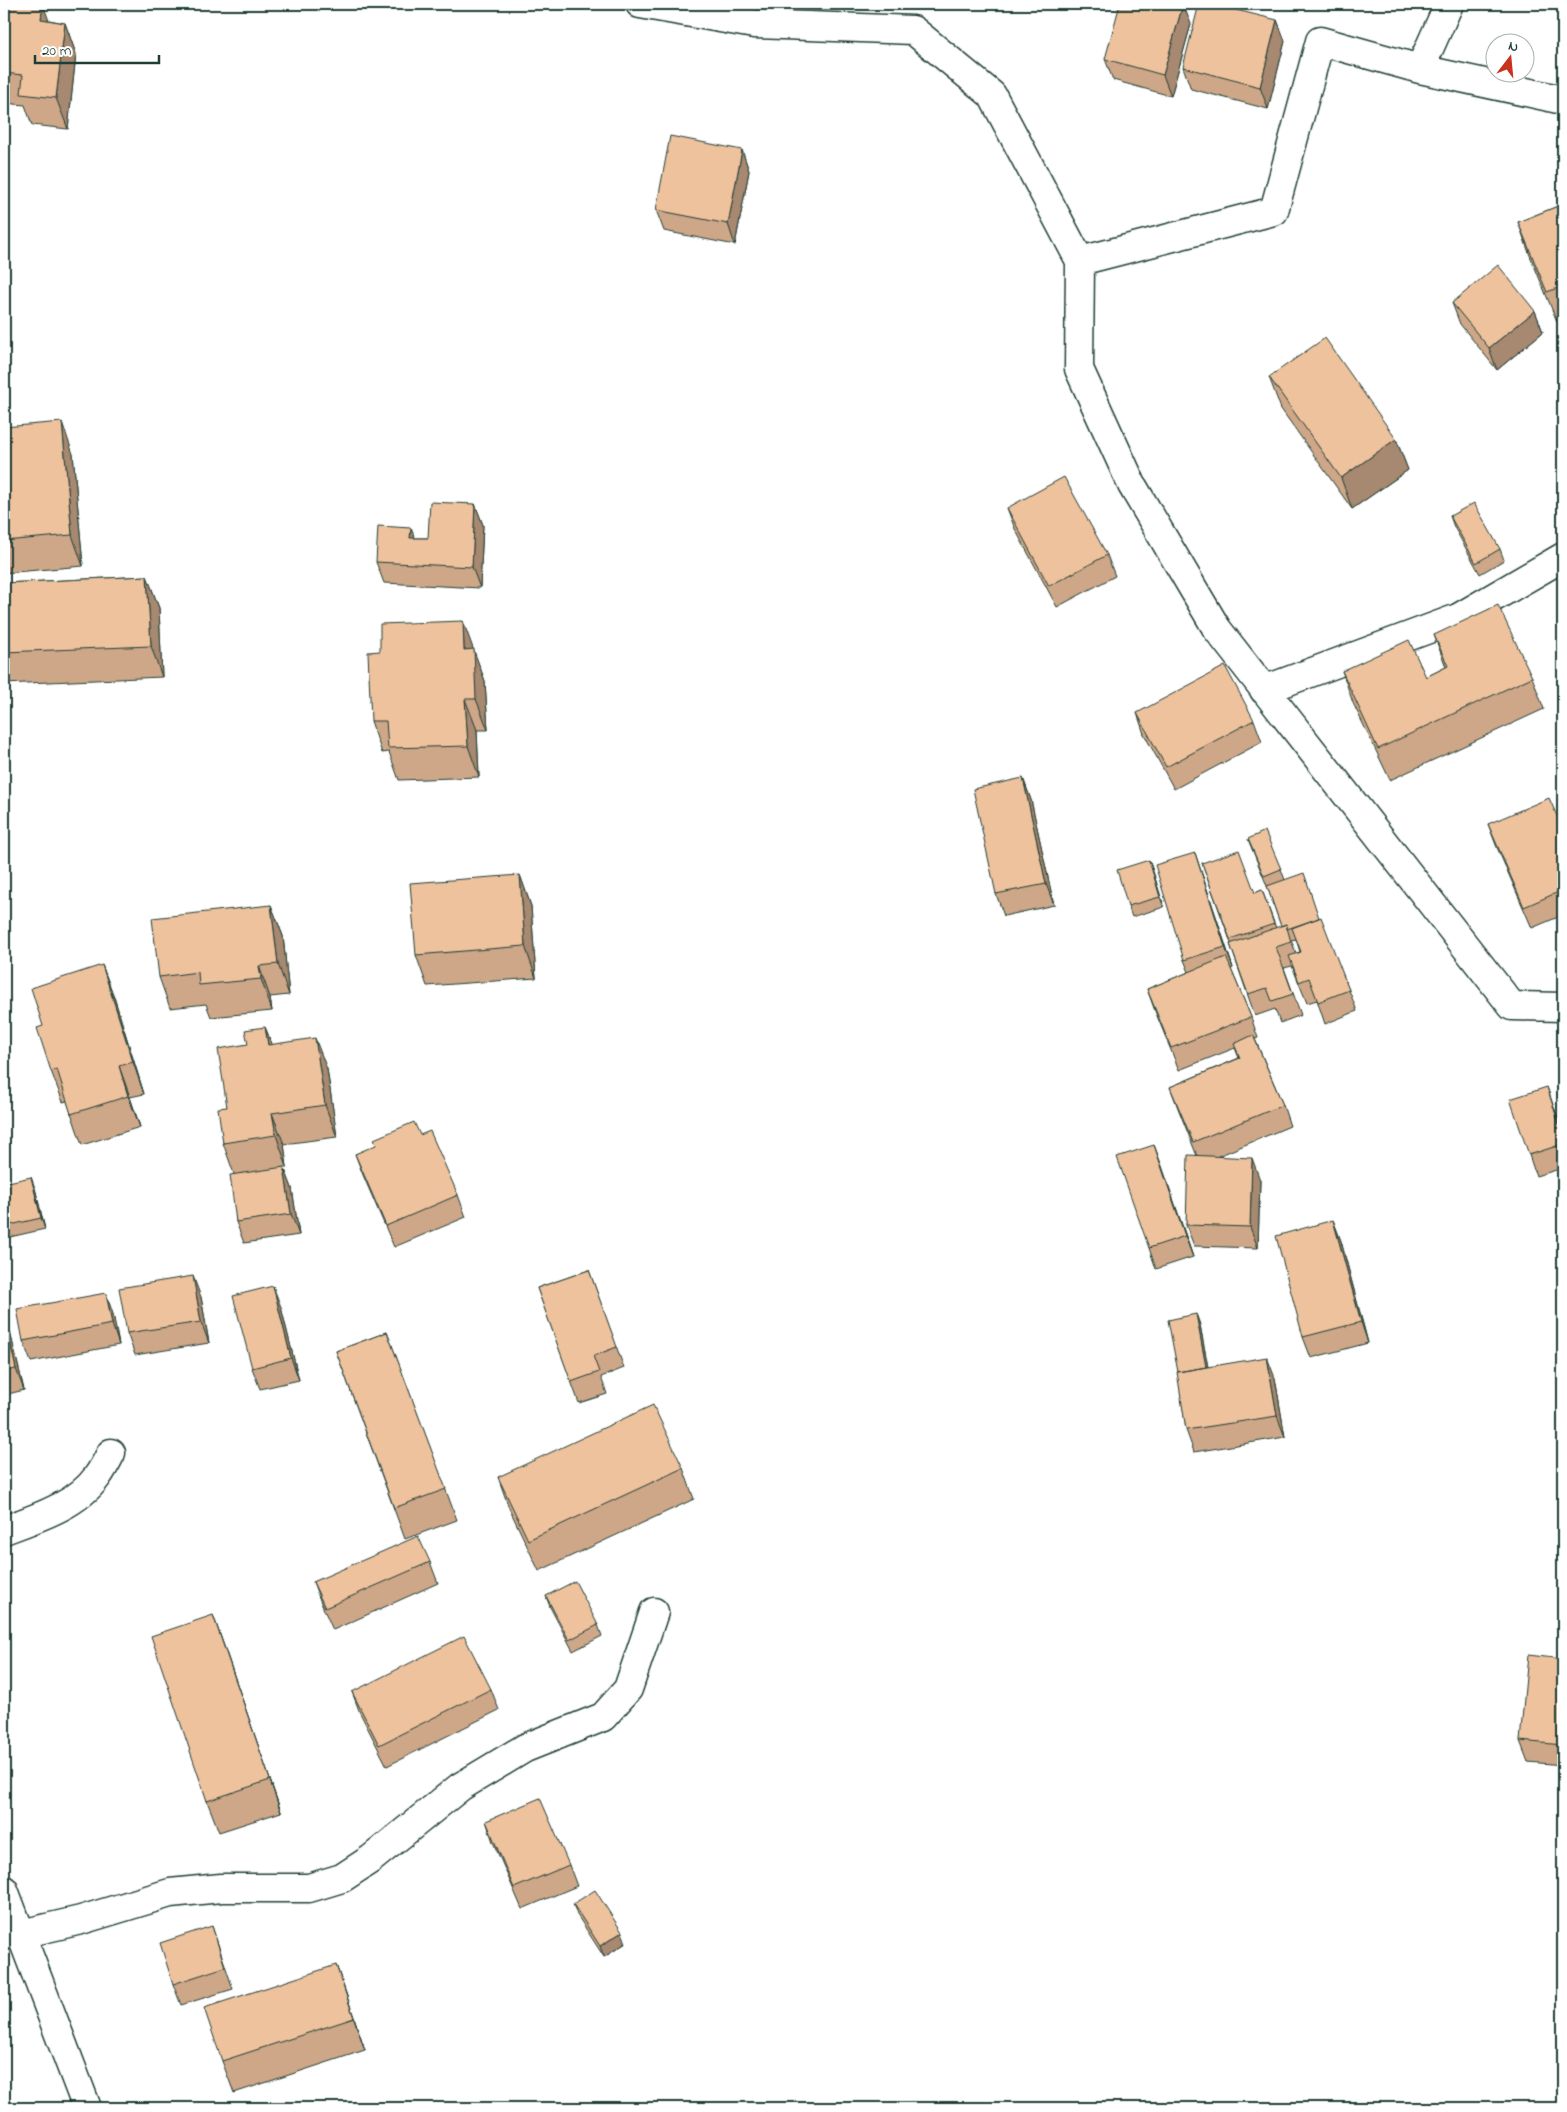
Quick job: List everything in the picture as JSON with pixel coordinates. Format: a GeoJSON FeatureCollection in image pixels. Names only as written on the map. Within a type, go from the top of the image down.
{"type":"FeatureCollection","features":[{"type":"Feature","properties":{"kind":"street"},"geometry":{"type":"LineString","coordinates":[[640,4],[754,24],[913,30],[992,95],[1080,261],[1079,369],[1132,485],[1217,629],[1512,1006],[1563,1006]]}},
{"type":"Feature","properties":{"kind":"street"},"geometry":{"type":"LineString","coordinates":[[1420,68],[1449,4]]}},
{"type":"Feature","properties":{"kind":"street"},"geometry":{"type":"LineString","coordinates":[[1080,261],[1274,210],[1320,41],[1420,68],[1536,92],[1563,100]]}},
{"type":"Feature","properties":{"kind":"street"},"geometry":{"type":"LineString","coordinates":[[1264,690],[1458,618],[1563,557]]}},
{"type":"Feature","properties":{"kind":"street"},"geometry":{"type":"LineString","coordinates":[[4,1530],[37,1518],[73,1500],[96,1478],[111,1453]]}},
{"type":"Feature","properties":{"kind":"street"},"geometry":{"type":"LineString","coordinates":[[21,1934],[81,1920],[170,1893],[221,1888],[309,1888],[342,1878],[371,1859],[460,1787],[525,1748],[603,1717],[628,1689],[654,1612]]}},
{"type":"Feature","properties":{"kind":"street"},"geometry":{"type":"LineString","coordinates":[[4,1890],[87,2108]]}},
{"type":"Feature","properties":{"kind":"building"},"geometry":{"type":"Polygon","coordinates":[[[4,4],[43,4],[41,19],[65,23],[56,98],[21,94],[23,75],[4,73],[4,4]]]}},
{"type":"Feature","properties":{"kind":"building"},"geometry":{"type":"Polygon","coordinates":[[[1120,4],[1183,4],[1163,75],[1105,59],[1120,4]]]}},
{"type":"Feature","properties":{"kind":"building"},"geometry":{"type":"Polygon","coordinates":[[[1199,4],[1212,4],[1277,20],[1260,87],[1183,67],[1199,4]]]}},
{"type":"Feature","properties":{"kind":"building"},"geometry":{"type":"Polygon","coordinates":[[[670,136],[742,150],[728,224],[656,210],[670,136]]]}},
{"type":"Feature","properties":{"kind":"building"},"geometry":{"type":"Polygon","coordinates":[[[1563,204],[1563,286],[1547,292],[1518,222],[1563,204]]]}},
{"type":"Feature","properties":{"kind":"building"},"geometry":{"type":"Polygon","coordinates":[[[1498,265],[1535,311],[1489,348],[1452,303],[1498,265]]]}},
{"type":"Feature","properties":{"kind":"building"},"geometry":{"type":"Polygon","coordinates":[[[1325,338],[1396,439],[1341,478],[1269,377],[1325,338]]]}},
{"type":"Feature","properties":{"kind":"building"},"geometry":{"type":"Polygon","coordinates":[[[62,422],[72,535],[4,541],[4,427],[62,422]]]}},
{"type":"Feature","properties":{"kind":"building"},"geometry":{"type":"Polygon","coordinates":[[[1064,477],[1107,555],[1049,586],[1007,508],[1064,477]]]}},
{"type":"Feature","properties":{"kind":"building"},"geometry":{"type":"Polygon","coordinates":[[[430,502],[475,504],[472,567],[376,562],[378,526],[411,528],[410,538],[428,538],[430,502]]]}},
{"type":"Feature","properties":{"kind":"building"},"geometry":{"type":"Polygon","coordinates":[[[1474,503],[1500,549],[1476,563],[1450,516],[1474,503]]]}},
{"type":"Feature","properties":{"kind":"building"},"geometry":{"type":"Polygon","coordinates":[[[147,576],[151,646],[4,652],[4,583],[147,576]]]}},
{"type":"Feature","properties":{"kind":"building"},"geometry":{"type":"Polygon","coordinates":[[[1498,605],[1532,677],[1378,749],[1342,671],[1409,640],[1426,677],[1448,666],[1434,635],[1498,605]]]}},
{"type":"Feature","properties":{"kind":"building"},"geometry":{"type":"Polygon","coordinates":[[[463,621],[464,650],[474,649],[476,699],[465,699],[468,746],[388,748],[386,721],[371,721],[368,652],[380,651],[380,624],[463,621]]]}},
{"type":"Feature","properties":{"kind":"building"},"geometry":{"type":"Polygon","coordinates":[[[1225,666],[1254,720],[1166,767],[1137,713],[1225,666]]]}},
{"type":"Feature","properties":{"kind":"building"},"geometry":{"type":"Polygon","coordinates":[[[1023,778],[1046,884],[996,894],[973,789],[1023,778]]]}},
{"type":"Feature","properties":{"kind":"building"},"geometry":{"type":"Polygon","coordinates":[[[1549,798],[1563,829],[1563,890],[1524,907],[1488,824],[1549,798]]]}},
{"type":"Feature","properties":{"kind":"building"},"geometry":{"type":"Polygon","coordinates":[[[1265,831],[1281,869],[1264,876],[1248,839],[1265,831]]]}},
{"type":"Feature","properties":{"kind":"building"},"geometry":{"type":"Polygon","coordinates":[[[1239,850],[1255,893],[1262,890],[1274,924],[1230,939],[1202,863],[1239,850]]]}},
{"type":"Feature","properties":{"kind":"building"},"geometry":{"type":"Polygon","coordinates":[[[1195,853],[1225,947],[1184,960],[1155,865],[1195,853]]]}},
{"type":"Feature","properties":{"kind":"building"},"geometry":{"type":"Polygon","coordinates":[[[1149,860],[1160,897],[1128,906],[1117,870],[1149,860]]]}},
{"type":"Feature","properties":{"kind":"building"},"geometry":{"type":"Polygon","coordinates":[[[1304,873],[1319,918],[1287,929],[1286,924],[1281,926],[1267,886],[1304,873]]]}},
{"type":"Feature","properties":{"kind":"building"},"geometry":{"type":"Polygon","coordinates":[[[520,875],[525,946],[416,955],[410,883],[520,875]]]}},
{"type":"Feature","properties":{"kind":"building"},"geometry":{"type":"Polygon","coordinates":[[[271,905],[278,964],[259,966],[261,979],[199,985],[198,972],[159,977],[152,918],[271,905]]]}},
{"type":"Feature","properties":{"kind":"building"},"geometry":{"type":"Polygon","coordinates":[[[1321,917],[1349,990],[1318,1002],[1309,978],[1299,982],[1289,956],[1301,952],[1292,928],[1321,917]]]}},
{"type":"Feature","properties":{"kind":"building"},"geometry":{"type":"Polygon","coordinates":[[[1286,924],[1291,942],[1276,947],[1293,994],[1272,1001],[1267,988],[1248,994],[1230,944],[1286,924]]]}},
{"type":"Feature","properties":{"kind":"building"},"geometry":{"type":"Polygon","coordinates":[[[1226,957],[1251,1017],[1171,1048],[1147,989],[1226,957]]]}},
{"type":"Feature","properties":{"kind":"building"},"geometry":{"type":"Polygon","coordinates":[[[102,965],[133,1062],[119,1066],[128,1096],[71,1114],[57,1069],[51,1071],[37,1028],[43,1026],[31,988],[102,965]]]}},
{"type":"Feature","properties":{"kind":"building"},"geometry":{"type":"Polygon","coordinates":[[[265,1027],[268,1045],[315,1038],[325,1105],[272,1113],[276,1135],[223,1143],[218,1108],[227,1107],[218,1049],[248,1044],[245,1030],[265,1027]]]}},
{"type":"Feature","properties":{"kind":"building"},"geometry":{"type":"Polygon","coordinates":[[[1253,1035],[1283,1105],[1193,1142],[1170,1087],[1240,1058],[1234,1044],[1253,1035]]]}},
{"type":"Feature","properties":{"kind":"building"},"geometry":{"type":"Polygon","coordinates":[[[1547,1087],[1563,1137],[1563,1144],[1529,1155],[1510,1099],[1547,1087]]]}},
{"type":"Feature","properties":{"kind":"building"},"geometry":{"type":"Polygon","coordinates":[[[414,1122],[420,1135],[430,1131],[458,1195],[386,1226],[355,1154],[376,1145],[374,1139],[414,1122]]]}},
{"type":"Feature","properties":{"kind":"building"},"geometry":{"type":"Polygon","coordinates":[[[1154,1145],[1185,1236],[1149,1248],[1117,1157],[1154,1145]]]}},
{"type":"Feature","properties":{"kind":"building"},"geometry":{"type":"Polygon","coordinates":[[[1188,1155],[1252,1158],[1250,1227],[1186,1225],[1188,1155]]]}},
{"type":"Feature","properties":{"kind":"building"},"geometry":{"type":"Polygon","coordinates":[[[284,1167],[291,1214],[236,1222],[230,1175],[284,1167]]]}},
{"type":"Feature","properties":{"kind":"building"},"geometry":{"type":"Polygon","coordinates":[[[31,1177],[41,1218],[6,1226],[4,1217],[4,1183],[31,1177]]]}},
{"type":"Feature","properties":{"kind":"building"},"geometry":{"type":"Polygon","coordinates":[[[1333,1220],[1361,1322],[1303,1337],[1276,1236],[1333,1220]]]}},
{"type":"Feature","properties":{"kind":"building"},"geometry":{"type":"Polygon","coordinates":[[[589,1270],[617,1347],[593,1356],[599,1372],[571,1382],[537,1288],[589,1270]]]}},
{"type":"Feature","properties":{"kind":"building"},"geometry":{"type":"Polygon","coordinates":[[[193,1276],[201,1322],[127,1333],[119,1288],[193,1276]]]}},
{"type":"Feature","properties":{"kind":"building"},"geometry":{"type":"Polygon","coordinates":[[[273,1286],[291,1358],[252,1368],[233,1296],[273,1286]]]}},
{"type":"Feature","properties":{"kind":"building"},"geometry":{"type":"Polygon","coordinates":[[[106,1293],[112,1324],[23,1341],[17,1309],[106,1293]]]}},
{"type":"Feature","properties":{"kind":"building"},"geometry":{"type":"Polygon","coordinates":[[[1196,1314],[1206,1367],[1178,1372],[1168,1320],[1196,1314]]]}},
{"type":"Feature","properties":{"kind":"building"},"geometry":{"type":"Polygon","coordinates":[[[4,1316],[16,1369],[4,1371],[4,1316]]]}},
{"type":"Feature","properties":{"kind":"building"},"geometry":{"type":"Polygon","coordinates":[[[387,1332],[446,1489],[394,1508],[336,1351],[387,1332]]]}},
{"type":"Feature","properties":{"kind":"building"},"geometry":{"type":"Polygon","coordinates":[[[1561,1333],[1563,1333],[1563,1355],[1561,1333]]]}},
{"type":"Feature","properties":{"kind":"building"},"geometry":{"type":"Polygon","coordinates":[[[1267,1357],[1277,1416],[1186,1430],[1177,1372],[1267,1357]]]}},
{"type":"Feature","properties":{"kind":"building"},"geometry":{"type":"Polygon","coordinates":[[[653,1405],[683,1468],[528,1540],[498,1477],[653,1405]]]}},
{"type":"Feature","properties":{"kind":"building"},"geometry":{"type":"Polygon","coordinates":[[[418,1536],[430,1562],[325,1608],[313,1582],[418,1536]]]}},
{"type":"Feature","properties":{"kind":"building"},"geometry":{"type":"Polygon","coordinates":[[[575,1581],[598,1625],[569,1640],[546,1596],[575,1581]]]}},
{"type":"Feature","properties":{"kind":"building"},"geometry":{"type":"Polygon","coordinates":[[[213,1615],[270,1780],[207,1801],[151,1636],[213,1615]]]}},
{"type":"Feature","properties":{"kind":"building"},"geometry":{"type":"Polygon","coordinates":[[[464,1636],[491,1689],[379,1745],[352,1692],[464,1636]]]}},
{"type":"Feature","properties":{"kind":"building"},"geometry":{"type":"Polygon","coordinates":[[[1528,1655],[1563,1659],[1563,1745],[1520,1741],[1528,1655]]]}},
{"type":"Feature","properties":{"kind":"building"},"geometry":{"type":"Polygon","coordinates":[[[540,1798],[569,1865],[514,1888],[486,1821],[540,1798]]]}},
{"type":"Feature","properties":{"kind":"building"},"geometry":{"type":"Polygon","coordinates":[[[595,1890],[622,1932],[600,1946],[573,1904],[595,1890]]]}},
{"type":"Feature","properties":{"kind":"building"},"geometry":{"type":"Polygon","coordinates":[[[212,1926],[225,1967],[173,1984],[160,1943],[212,1926]]]}},
{"type":"Feature","properties":{"kind":"building"},"geometry":{"type":"Polygon","coordinates":[[[336,1965],[354,2018],[222,2061],[204,2008],[336,1965]]]}}]}
